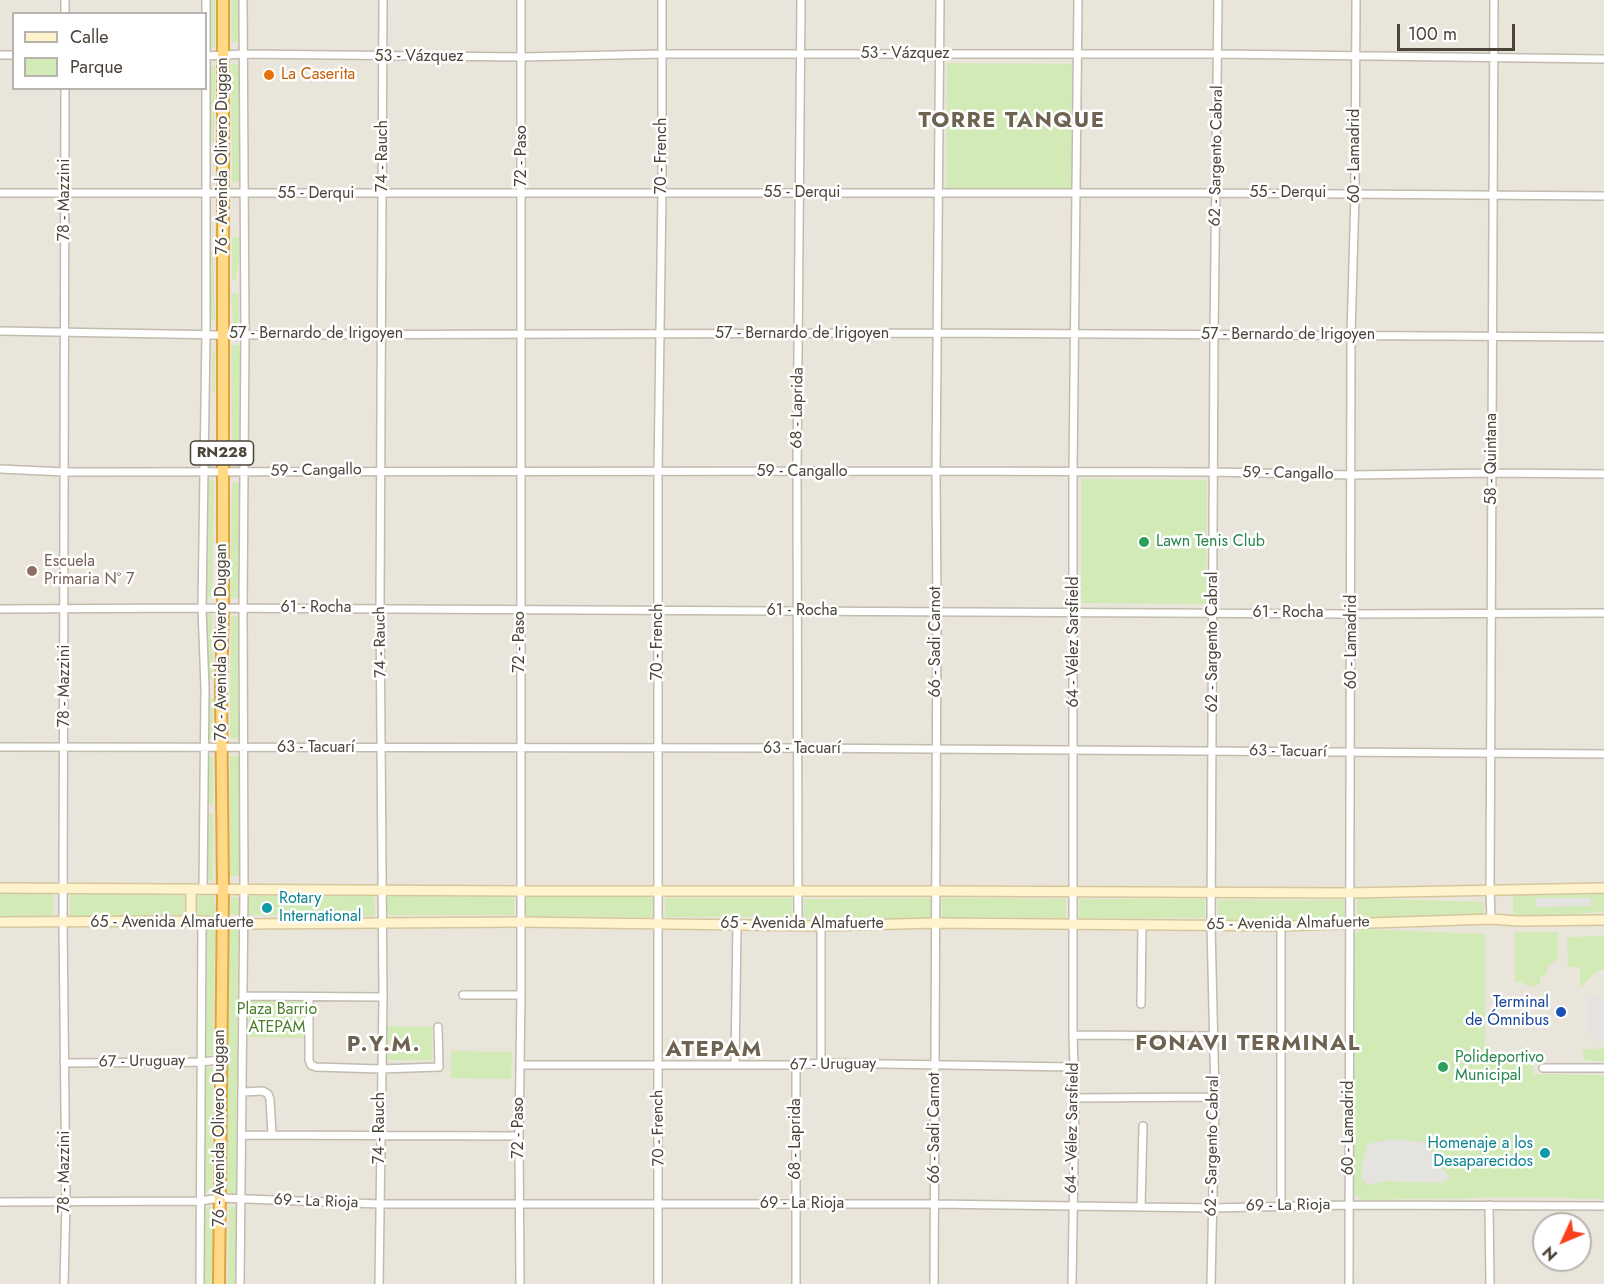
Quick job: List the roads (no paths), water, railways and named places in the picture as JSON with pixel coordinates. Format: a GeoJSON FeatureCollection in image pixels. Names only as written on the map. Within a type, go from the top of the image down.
{"type":"FeatureCollection","features":[{"type":"Feature","properties":{"kind":"highway","name":"76 - Avenida Olivero Duggan"},"geometry":{"type":"LineString","coordinates":[[219,1284],[223,890],[221,748],[223,0]]}},
{"type":"Feature","properties":{"kind":"main road","name":"65 - Avenida Almafuerte"},"geometry":{"type":"LineString","coordinates":[[0,888],[1349,893],[1604,888]]}},
{"type":"Feature","properties":{"kind":"main road"},"geometry":{"type":"LineString","coordinates":[[191,889],[191,921]]}},
{"type":"Feature","properties":{"kind":"main road","name":"65 - Avenida Almafuerte"},"geometry":{"type":"LineString","coordinates":[[0,922],[202,921],[243,924],[520,922],[821,926],[935,923],[1281,926],[1491,919],[1604,920]]}},
{"type":"Feature","properties":{"kind":"street","name":"76 - Avenida Olivero Duggan"},"geometry":{"type":"LineString","coordinates":[[240,1284],[245,472],[243,0]]}},
{"type":"Feature","properties":{"kind":"street","name":"74 - Rauch"},"geometry":{"type":"LineString","coordinates":[[379,1284],[383,922],[380,609],[383,0]]}},
{"type":"Feature","properties":{"kind":"street","name":"72 - Paso"},"geometry":{"type":"LineString","coordinates":[[520,1284],[521,0]]}},
{"type":"Feature","properties":{"kind":"street","name":"70 - French"},"geometry":{"type":"LineString","coordinates":[[658,1284],[660,1203],[658,472],[662,0]]}},
{"type":"Feature","properties":{"kind":"street","name":"68 - Laprida"},"geometry":{"type":"LineString","coordinates":[[798,924],[797,472],[801,0]]}},
{"type":"Feature","properties":{"kind":"street","name":"66 - Sadi Carnot"},"geometry":{"type":"LineString","coordinates":[[934,1284],[936,333],[940,193],[940,0]]}},
{"type":"Feature","properties":{"kind":"street","name":"64 - Vélez Sarsfield"},"geometry":{"type":"LineString","coordinates":[[1072,1284],[1075,1098],[1073,1067],[1073,473],[1078,0]]}},
{"type":"Feature","properties":{"kind":"street","name":"62 - Sargento Cabral"},"geometry":{"type":"LineString","coordinates":[[1210,1284],[1215,1097],[1211,925],[1218,0]]}},
{"type":"Feature","properties":{"kind":"street","name":"60 - Lamadrid"},"geometry":{"type":"LineString","coordinates":[[1349,1284],[1349,893],[1352,753],[1351,335],[1355,194],[1356,0]]}},
{"type":"Feature","properties":{"kind":"street","name":"58 - Quintana"},"geometry":{"type":"LineString","coordinates":[[1491,919],[1494,0]]}},
{"type":"Feature","properties":{"kind":"street","name":"53 - Vázquez"},"geometry":{"type":"LineString","coordinates":[[207,56],[243,54],[383,57],[662,54],[1218,54],[1604,58]]}},
{"type":"Feature","properties":{"kind":"street","name":"78 - Mazzini"},"geometry":{"type":"LineString","coordinates":[[63,1284],[66,1202],[63,922],[65,90]]}},
{"type":"Feature","properties":{"kind":"street","name":"76 - Avenida Olivero Duggan"},"geometry":{"type":"LineString","coordinates":[[203,889],[202,608],[206,334],[206,90]]}},
{"type":"Feature","properties":{"kind":"street","name":"55 - Derqui"},"geometry":{"type":"LineString","coordinates":[[0,193],[522,195],[1217,193],[1604,196]]}},
{"type":"Feature","properties":{"kind":"street","name":"57 - Bernardo de Irigoyen"},"geometry":{"type":"LineString","coordinates":[[0,331],[223,335],[936,333],[1604,337]]}},
{"type":"Feature","properties":{"kind":"street","name":"59 - Cangallo"},"geometry":{"type":"LineString","coordinates":[[0,470],[64,472],[936,471],[1352,475],[1604,474]]}},
{"type":"Feature","properties":{"kind":"street","name":"61 - Rocha"},"geometry":{"type":"LineString","coordinates":[[0,609],[1604,613]]}},
{"type":"Feature","properties":{"kind":"street","name":"63 - Tacuarí"},"geometry":{"type":"LineString","coordinates":[[0,747],[797,748],[1604,754]]}},
{"type":"Feature","properties":{"kind":"street","name":"76 - Avenida Olivero Duggan"},"geometry":{"type":"LineString","coordinates":[[200,1284],[202,921]]}},
{"type":"Feature","properties":{"kind":"street"},"geometry":{"type":"LineString","coordinates":[[735,1065],[737,924]]}},
{"type":"Feature","properties":{"kind":"street"},"geometry":{"type":"LineString","coordinates":[[1141,1004],[1142,925]]}},
{"type":"Feature","properties":{"kind":"street"},"geometry":{"type":"LineString","coordinates":[[821,926],[821,1064]]}},
{"type":"Feature","properties":{"kind":"street"},"geometry":{"type":"LineString","coordinates":[[1281,926],[1281,1206]]}},
{"type":"Feature","properties":{"kind":"street"},"geometry":{"type":"LineString","coordinates":[[463,995],[521,995]]}},
{"type":"Feature","properties":{"kind":"street"},"geometry":{"type":"LineString","coordinates":[[243,996],[382,998]]}},
{"type":"Feature","properties":{"kind":"street"},"geometry":{"type":"LineString","coordinates":[[309,997],[309,1060],[310,1065],[316,1067],[380,1069],[439,1067],[438,1027]]}},
{"type":"Feature","properties":{"kind":"street"},"geometry":{"type":"LineString","coordinates":[[1073,1035],[1214,1036]]}},
{"type":"Feature","properties":{"kind":"street","name":"67 - Uruguay"},"geometry":{"type":"LineString","coordinates":[[64,1063],[220,1060]]}},
{"type":"Feature","properties":{"kind":"street","name":"67 - Uruguay"},"geometry":{"type":"LineString","coordinates":[[520,1065],[821,1064],[1073,1067]]}},
{"type":"Feature","properties":{"kind":"street","name":"68 - Laprida"},"geometry":{"type":"LineString","coordinates":[[796,1065],[796,1284]]}},
{"type":"Feature","properties":{"kind":"street"},"geometry":{"type":"LineString","coordinates":[[1543,1068],[1604,1068]]}},
{"type":"Feature","properties":{"kind":"street"},"geometry":{"type":"LineString","coordinates":[[242,1092],[263,1091],[268,1094],[272,1136]]}},
{"type":"Feature","properties":{"kind":"street"},"geometry":{"type":"LineString","coordinates":[[1075,1098],[1215,1097]]}},
{"type":"Feature","properties":{"kind":"street"},"geometry":{"type":"LineString","coordinates":[[1141,1206],[1143,1126]]}},
{"type":"Feature","properties":{"kind":"street"},"geometry":{"type":"LineString","coordinates":[[242,1135],[519,1136]]}},
{"type":"Feature","properties":{"kind":"street","name":"69 - La Rioja"},"geometry":{"type":"LineString","coordinates":[[0,1202],[200,1201],[220,1198],[380,1204],[935,1204],[1212,1208],[1349,1205],[1604,1206]]}},
{"type":"Feature","properties":{"kind":"street"},"geometry":{"type":"LineString","coordinates":[[1489,1206],[1490,1284]]}},
{"type":"Feature","properties":{"kind":"place","name":"La Caserita"},"geometry":{"type":"Point","coordinates":[269,75]}},
{"type":"Feature","properties":{"kind":"place","name":"Lawn Tenis Club"},"geometry":{"type":"Point","coordinates":[1144,542]}},
{"type":"Feature","properties":{"kind":"place","name":"Escuela Primaria N° 7"},"geometry":{"type":"Point","coordinates":[32,571]}},
{"type":"Feature","properties":{"kind":"place","name":"Rotary International"},"geometry":{"type":"Point","coordinates":[267,908]}},
{"type":"Feature","properties":{"kind":"place","name":"Terminal de Ómnibus"},"geometry":{"type":"Point","coordinates":[1561,1012]}},
{"type":"Feature","properties":{"kind":"place","name":"Polideportivo Municipal"},"geometry":{"type":"Point","coordinates":[1443,1067]}},
{"type":"Feature","properties":{"kind":"place","name":"Homenaje a los Desaparecidos"},"geometry":{"type":"Point","coordinates":[1545,1153]}},
{"type":"Feature","properties":{"kind":"district","name":"TORRE TANQUE"},"geometry":{"type":"Point","coordinates":[1012,122]}},
{"type":"Feature","properties":{"kind":"district","name":"FONAVI TERMINAL"},"geometry":{"type":"Point","coordinates":[1248,1045]}},
{"type":"Feature","properties":{"kind":"district","name":"P.Y.M."},"geometry":{"type":"Point","coordinates":[384,1046]}},
{"type":"Feature","properties":{"kind":"district","name":"ATEPAM"},"geometry":{"type":"Point","coordinates":[714,1051]}},
{"type":"Feature","properties":{"kind":"park label","name":"Plaza Barrio ATEPAM"},"geometry":{"type":"Point","coordinates":[277,1019]}}]}
